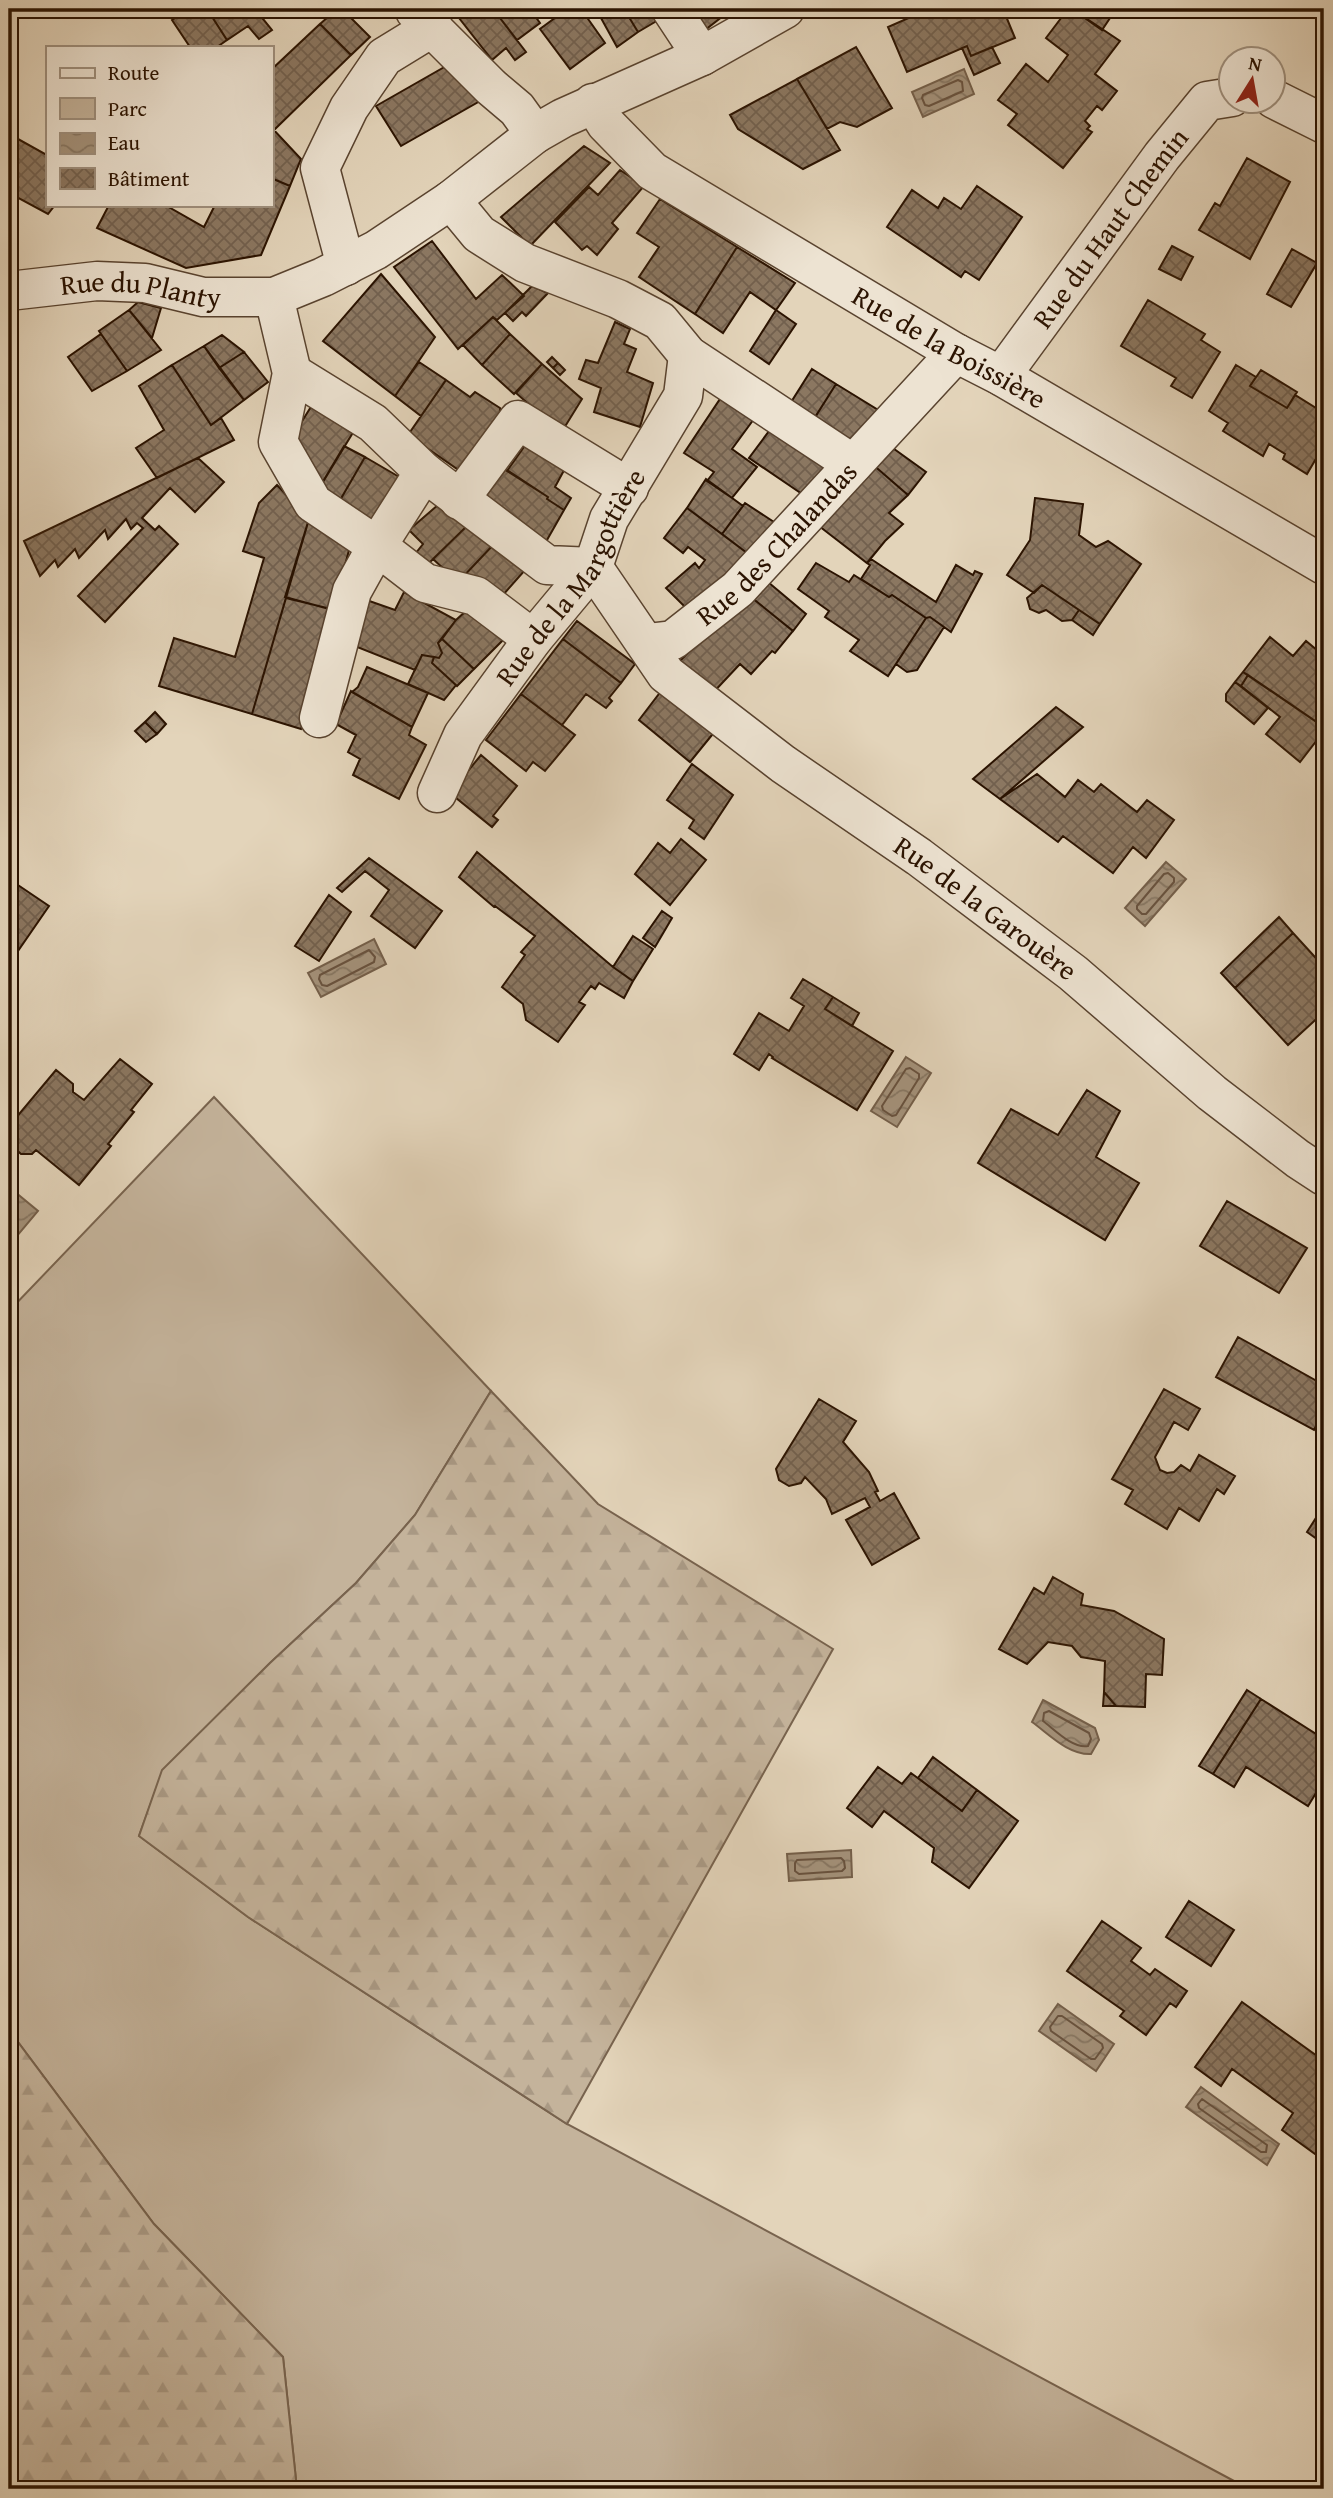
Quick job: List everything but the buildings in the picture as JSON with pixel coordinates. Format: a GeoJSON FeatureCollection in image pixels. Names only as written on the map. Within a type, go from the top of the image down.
{"type":"FeatureCollection","features":[{"type":"Feature","properties":{"kind":"street"},"geometry":{"type":"LineString","coordinates":[[671,9],[702,57]]}},
{"type":"Feature","properties":{"kind":"street","name":"Rue du Planty"},"geometry":{"type":"LineString","coordinates":[[9,291],[97,281],[145,283],[203,297],[274,297],[376,250],[451,200],[535,134],[593,103],[702,57],[785,9]]}},
{"type":"Feature","properties":{"kind":"street"},"geometry":{"type":"LineString","coordinates":[[346,265],[320,168],[349,108],[384,57],[423,18],[491,88],[517,109],[535,134]]}},
{"type":"Feature","properties":{"kind":"street","name":"Rue du Haut Chemin"},"geometry":{"type":"LineString","coordinates":[[1002,376],[1162,156],[1208,101],[1218,99]]}},
{"type":"Feature","properties":{"kind":"street","name":"Rue de la Boissière"},"geometry":{"type":"LineString","coordinates":[[593,103],[606,124],[652,171],[956,353],[1002,376],[1324,565]]}},
{"type":"Feature","properties":{"kind":"street"},"geometry":{"type":"LineString","coordinates":[[1288,106],[1324,124]]}},
{"type":"Feature","properties":{"kind":"street"},"geometry":{"type":"LineString","coordinates":[[451,200],[479,234],[525,263],[618,299],[660,320],[688,355],[853,464]]}},
{"type":"Feature","properties":{"kind":"street"},"geometry":{"type":"LineString","coordinates":[[274,297],[292,373],[278,442],[313,503],[377,546],[425,583],[476,596],[533,639]]}},
{"type":"Feature","properties":{"kind":"street","name":"Rue des Chalandas"},"geometry":{"type":"LineString","coordinates":[[647,643],[673,640],[738,589],[956,353]]}},
{"type":"Feature","properties":{"kind":"street","name":"Rue de la Margottière"},"geometry":{"type":"LineString","coordinates":[[437,793],[463,735],[533,639],[593,567],[609,519],[683,396],[688,355]]}},
{"type":"Feature","properties":{"kind":"street"},"geometry":{"type":"LineString","coordinates":[[292,373],[373,423],[424,472],[547,565],[593,567],[647,643]]}},
{"type":"Feature","properties":{"kind":"street"},"geometry":{"type":"LineString","coordinates":[[459,500],[518,420],[629,488]]}},
{"type":"Feature","properties":{"kind":"street"},"geometry":{"type":"LineString","coordinates":[[319,718],[352,591],[424,472]]}},
{"type":"Feature","properties":{"kind":"street","name":"Rue de la Garouère"},"geometry":{"type":"LineString","coordinates":[[647,643],[666,674],[783,764],[919,857],[1073,973],[1212,1093],[1324,1176]]}},
{"type":"Feature","properties":{"kind":"green space"},"geometry":{"type":"Polygon","coordinates":[[[214,1097],[491,1391],[415,1515],[356,1583],[270,1663],[163,1770],[139,1836],[248,1917],[567,2124],[1249,2489],[297,2489],[283,2357],[154,2224],[9,2030],[9,1311],[214,1097]]]}},
{"type":"Feature","properties":{"kind":"green space"},"geometry":{"type":"Polygon","coordinates":[[[491,1391],[598,1504],[833,1649],[567,2124],[248,1917],[139,1836],[162,1770],[356,1583],[415,1515],[491,1391]]]}},
{"type":"Feature","properties":{"kind":"green space"},"geometry":{"type":"Polygon","coordinates":[[[9,2030],[154,2224],[283,2357],[297,2489],[9,2489],[9,2030]]]}},
{"type":"Feature","properties":{"kind":"water"},"geometry":{"type":"Polygon","coordinates":[[[964,69],[974,94],[923,117],[912,92],[964,69]]]}},
{"type":"Feature","properties":{"kind":"water"},"geometry":{"type":"Polygon","coordinates":[[[1166,862],[1186,879],[1145,926],[1125,908],[1166,862]]]}},
{"type":"Feature","properties":{"kind":"water"},"geometry":{"type":"Polygon","coordinates":[[[374,939],[386,964],[321,997],[308,973],[374,939]]]}},
{"type":"Feature","properties":{"kind":"water"},"geometry":{"type":"Polygon","coordinates":[[[906,1057],[931,1073],[897,1127],[871,1111],[906,1057]]]}},
{"type":"Feature","properties":{"kind":"water"},"geometry":{"type":"Polygon","coordinates":[[[9,1187],[38,1211],[17,1236],[9,1230],[9,1187]]]}},
{"type":"Feature","properties":{"kind":"water"},"geometry":{"type":"Polygon","coordinates":[[[1043,1700],[1095,1728],[1099,1740],[1091,1754],[1074,1751],[1032,1722],[1043,1700]]]}},
{"type":"Feature","properties":{"kind":"water"},"geometry":{"type":"Polygon","coordinates":[[[851,1850],[852,1877],[789,1881],[787,1854],[851,1850]]]}},
{"type":"Feature","properties":{"kind":"water"},"geometry":{"type":"Polygon","coordinates":[[[1058,2004],[1114,2044],[1096,2071],[1039,2031],[1058,2004]]]}},
{"type":"Feature","properties":{"kind":"water"},"geometry":{"type":"Polygon","coordinates":[[[1201,2087],[1279,2144],[1267,2165],[1186,2107],[1201,2087]]]}}]}
